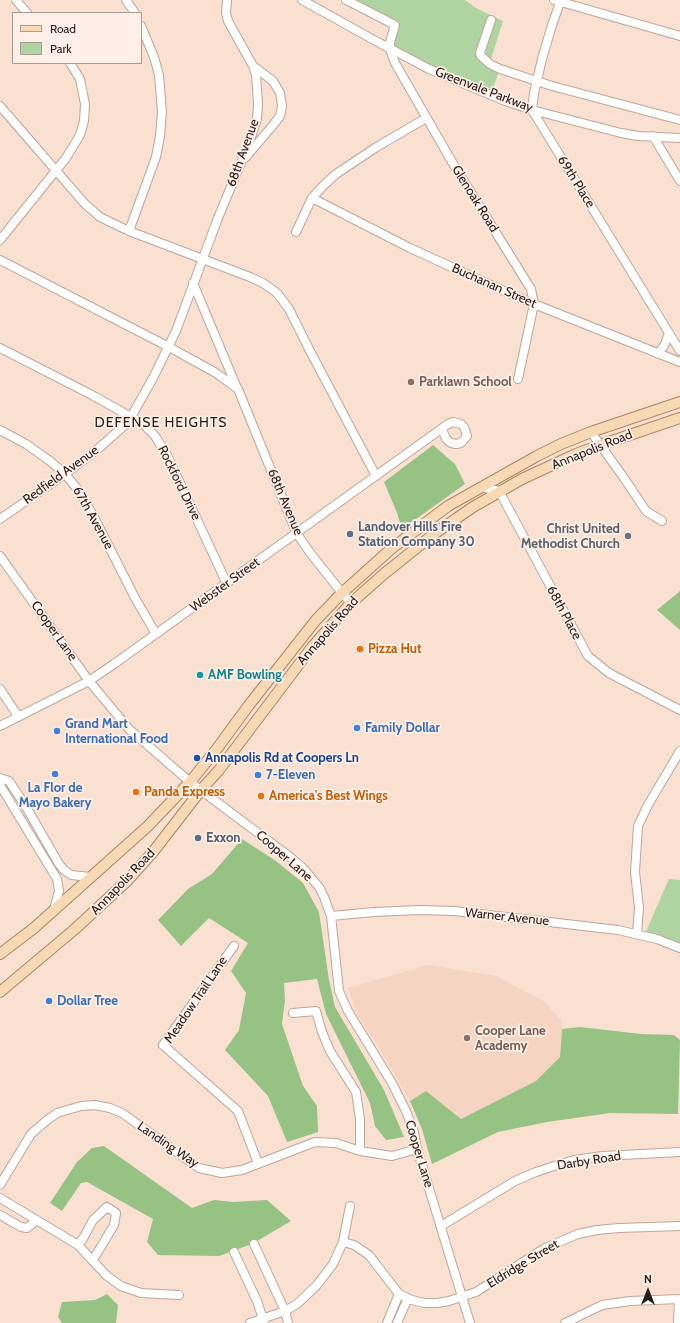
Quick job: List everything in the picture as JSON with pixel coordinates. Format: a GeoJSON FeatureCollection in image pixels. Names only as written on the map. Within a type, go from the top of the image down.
{"type":"FeatureCollection","features":[{"type":"Feature","properties":{"kind":"main road","name":"Annapolis Road"},"geometry":{"type":"LineString","coordinates":[[0,954],[34,928],[148,826],[190,782],[316,620],[342,593],[390,549],[448,506],[549,450],[590,432],[680,402]]}},
{"type":"Feature","properties":{"kind":"main road","name":"Annapolis Road"},"geometry":{"type":"LineString","coordinates":[[0,992],[75,929],[128,880],[157,848],[201,790],[219,770],[312,647],[351,603],[385,573],[434,534],[477,504],[499,491],[549,466],[600,445],[680,418]]}},
{"type":"Feature","properties":{"kind":"street"},"geometry":{"type":"LineString","coordinates":[[16,0],[26,12]]}},
{"type":"Feature","properties":{"kind":"street"},"geometry":{"type":"LineString","coordinates":[[126,0],[134,12]]}},
{"type":"Feature","properties":{"kind":"street","name":"68th Avenue"},"geometry":{"type":"LineString","coordinates":[[169,347],[193,283],[253,135],[257,119],[258,90],[256,75],[253,66],[228,21],[226,13],[227,0]]}},
{"type":"Feature","properties":{"kind":"street","name":"Greenvale Parkway"},"geometry":{"type":"LineString","coordinates":[[302,0],[390,49],[448,78],[490,96],[532,110],[621,133],[638,136],[680,138]]}},
{"type":"Feature","properties":{"kind":"street"},"geometry":{"type":"LineString","coordinates":[[346,0],[395,26],[390,42],[390,49]]}},
{"type":"Feature","properties":{"kind":"street"},"geometry":{"type":"LineString","coordinates":[[532,110],[537,81],[559,1],[680,36]]}},
{"type":"Feature","properties":{"kind":"street","name":"Greenvale Parkway"},"geometry":{"type":"LineString","coordinates":[[491,20],[480,53],[481,56],[490,64],[500,69],[537,81],[680,120]]}},
{"type":"Feature","properties":{"kind":"street"},"geometry":{"type":"LineString","coordinates":[[129,231],[156,157],[161,130],[162,112],[159,75],[154,57],[142,28]]}},
{"type":"Feature","properties":{"kind":"street","name":"Glenoak Road"},"geometry":{"type":"LineString","coordinates":[[390,49],[395,63],[426,118],[527,281],[533,296],[534,304],[518,379]]}},
{"type":"Feature","properties":{"kind":"street"},"geometry":{"type":"LineString","coordinates":[[0,240],[56,170],[75,145],[80,135],[85,112],[83,91],[80,79],[71,64]]}},
{"type":"Feature","properties":{"kind":"street"},"geometry":{"type":"LineString","coordinates":[[242,162],[259,144],[280,116],[282,106],[280,93],[273,81],[253,66]]}},
{"type":"Feature","properties":{"kind":"street"},"geometry":{"type":"LineString","coordinates":[[0,106],[94,212],[129,231],[263,282],[271,287],[289,309],[376,476]]}},
{"type":"Feature","properties":{"kind":"street","name":"69th Place"},"geometry":{"type":"LineString","coordinates":[[532,110],[680,351]]}},
{"type":"Feature","properties":{"kind":"street"},"geometry":{"type":"LineString","coordinates":[[296,232],[312,198],[323,186],[353,162],[426,118]]}},
{"type":"Feature","properties":{"kind":"street"},"geometry":{"type":"LineString","coordinates":[[653,136],[680,181]]}},
{"type":"Feature","properties":{"kind":"street","name":"Buchanan Street"},"geometry":{"type":"LineString","coordinates":[[312,198],[410,248],[534,304],[680,362]]}},
{"type":"Feature","properties":{"kind":"street"},"geometry":{"type":"LineString","coordinates":[[0,260],[169,347],[216,373],[238,389]]}},
{"type":"Feature","properties":{"kind":"street","name":"68th Avenue"},"geometry":{"type":"LineString","coordinates":[[193,283],[297,534],[351,603]]}},
{"type":"Feature","properties":{"kind":"street"},"geometry":{"type":"LineString","coordinates":[[658,354],[665,344],[669,333]]}},
{"type":"Feature","properties":{"kind":"street","name":"Redfield Avenue"},"geometry":{"type":"LineString","coordinates":[[0,519],[65,474],[116,434],[131,417],[154,378],[169,347]]}},
{"type":"Feature","properties":{"kind":"street","name":"Rockford Drive"},"geometry":{"type":"LineString","coordinates":[[0,348],[92,395],[131,417],[148,429],[162,445],[227,584]]}},
{"type":"Feature","properties":{"kind":"street","name":"Webster Street"},"geometry":{"type":"LineString","coordinates":[[0,726],[89,681],[227,584],[442,429]]}},
{"type":"Feature","properties":{"kind":"street","name":"67th Avenue"},"geometry":{"type":"LineString","coordinates":[[0,430],[38,452],[65,474],[79,491],[87,502],[156,634]]}},
{"type":"Feature","properties":{"kind":"street"},"geometry":{"type":"LineString","coordinates":[[590,432],[646,511],[662,521]]}},
{"type":"Feature","properties":{"kind":"street"},"geometry":{"type":"LineString","coordinates":[[482,487],[499,491]]}},
{"type":"Feature","properties":{"kind":"street","name":"68th Place"},"geometry":{"type":"LineString","coordinates":[[499,491],[588,656],[608,673],[680,710]]}},
{"type":"Feature","properties":{"kind":"street","name":"Cooper Lane"},"geometry":{"type":"LineString","coordinates":[[0,556],[89,681],[129,729],[190,782],[303,868],[322,892],[331,916],[338,985],[342,1000],[392,1084],[406,1111],[414,1132],[417,1150],[470,1323]]}},
{"type":"Feature","properties":{"kind":"street"},"geometry":{"type":"LineString","coordinates":[[0,689],[18,716]]}},
{"type":"Feature","properties":{"kind":"street"},"geometry":{"type":"LineString","coordinates":[[637,934],[639,908],[635,872],[638,826],[648,805],[680,751]]}},
{"type":"Feature","properties":{"kind":"street"},"geometry":{"type":"LineString","coordinates":[[0,778],[9,781],[64,870],[72,874],[91,877]]}},
{"type":"Feature","properties":{"kind":"street"},"geometry":{"type":"LineString","coordinates":[[0,785],[57,878],[59,891],[54,909]]}},
{"type":"Feature","properties":{"kind":"street","name":"Warner Avenue"},"geometry":{"type":"LineString","coordinates":[[331,916],[374,912],[431,910],[561,923],[637,934],[657,939],[680,948]]}},
{"type":"Feature","properties":{"kind":"street","name":"Meadow Trail Lane"},"geometry":{"type":"LineString","coordinates":[[234,946],[163,1045],[238,1111],[258,1163]]}},
{"type":"Feature","properties":{"kind":"street"},"geometry":{"type":"LineString","coordinates":[[293,1013],[316,1011],[322,1032],[330,1051],[356,1092],[360,1119],[360,1151]]}},
{"type":"Feature","properties":{"kind":"street","name":"Landing Way"},"geometry":{"type":"LineString","coordinates":[[0,1185],[31,1134],[46,1120],[57,1113],[81,1106],[95,1105],[110,1108],[122,1113],[199,1168],[222,1173],[242,1170],[315,1142],[336,1143],[360,1151],[392,1156],[417,1150]]}},
{"type":"Feature","properties":{"kind":"street","name":"Darby Road"},"geometry":{"type":"LineString","coordinates":[[441,1226],[515,1181],[554,1166],[574,1160],[603,1156],[680,1152]]}},
{"type":"Feature","properties":{"kind":"street"},"geometry":{"type":"LineString","coordinates":[[0,1198],[78,1245],[107,1276],[121,1286],[141,1293],[179,1295]]}},
{"type":"Feature","properties":{"kind":"street"},"geometry":{"type":"LineString","coordinates":[[250,1323],[263,1321],[285,1311],[297,1304],[318,1285],[333,1264],[343,1242],[350,1206]]}},
{"type":"Feature","properties":{"kind":"street"},"geometry":{"type":"LineString","coordinates":[[78,1245],[93,1220],[107,1207],[116,1213],[114,1225],[93,1260]]}},
{"type":"Feature","properties":{"kind":"street"},"geometry":{"type":"LineString","coordinates":[[0,1215],[21,1228],[27,1228],[36,1220]]}},
{"type":"Feature","properties":{"kind":"street","name":"Eldridge Street"},"geometry":{"type":"LineString","coordinates":[[399,1294],[424,1303],[437,1303],[462,1297],[476,1292],[545,1248],[578,1234],[597,1230],[619,1228],[680,1226]]}},
{"type":"Feature","properties":{"kind":"street"},"geometry":{"type":"LineString","coordinates":[[343,1242],[354,1245],[368,1255],[399,1294],[387,1323]]}},
{"type":"Feature","properties":{"kind":"street"},"geometry":{"type":"LineString","coordinates":[[254,1244],[285,1311],[288,1323]]}},
{"type":"Feature","properties":{"kind":"street"},"geometry":{"type":"LineString","coordinates":[[234,1252],[257,1302],[263,1321]]}},
{"type":"Feature","properties":{"kind":"street"},"geometry":{"type":"LineString","coordinates":[[397,1323],[408,1298]]}},
{"type":"Feature","properties":{"kind":"street"},"geometry":{"type":"LineString","coordinates":[[565,1323],[602,1305],[679,1299],[678,1323]]}},
{"type":"Feature","properties":{"kind":"street"},"geometry":{"type":"LineString","coordinates":[[580,1315],[586,1323]]}},
{"type":"Feature","properties":{"kind":"shaded area","name":"Cooper Lane Academy"},"geometry":{"type":"Polygon","coordinates":[[[428,965],[496,976],[545,1002],[562,1022],[560,1057],[536,1081],[461,1119],[426,1091],[410,1101],[378,1046],[357,1014],[348,988],[428,965]]]}},
{"type":"Feature","properties":{"kind":"green space"},"geometry":{"type":"Polygon","coordinates":[[[358,0],[465,0],[476,8],[503,21],[490,62],[500,69],[490,96],[390,49],[395,25],[356,5],[358,0]]]}},
{"type":"Feature","properties":{"kind":"green space"},"geometry":{"type":"Polygon","coordinates":[[[433,445],[455,464],[465,484],[402,529],[384,482],[433,445]]]}},
{"type":"Feature","properties":{"kind":"green space"},"geometry":{"type":"Polygon","coordinates":[[[680,591],[680,630],[657,610],[680,591]]]}},
{"type":"Feature","properties":{"kind":"green space"},"geometry":{"type":"Polygon","coordinates":[[[242,839],[276,861],[303,883],[319,912],[329,980],[335,1007],[384,1090],[404,1137],[386,1140],[375,1126],[370,1103],[326,1014],[317,979],[284,983],[285,1000],[282,1024],[303,1086],[317,1106],[318,1132],[287,1142],[268,1096],[225,1050],[239,1030],[246,993],[231,971],[248,943],[209,918],[181,946],[158,920],[188,889],[212,874],[242,839]]]}},
{"type":"Feature","properties":{"kind":"green space"},"geometry":{"type":"Polygon","coordinates":[[[669,879],[680,880],[680,948],[644,936],[669,879]]]}},
{"type":"Feature","properties":{"kind":"green space"},"geometry":{"type":"Polygon","coordinates":[[[580,1027],[641,1034],[674,1035],[680,1040],[678,1114],[610,1113],[547,1122],[498,1132],[432,1164],[422,1129],[410,1101],[426,1091],[461,1119],[536,1081],[560,1057],[562,1029],[580,1027]]]}},
{"type":"Feature","properties":{"kind":"green space"},"geometry":{"type":"Polygon","coordinates":[[[104,1146],[192,1208],[214,1200],[233,1202],[267,1200],[291,1221],[252,1244],[219,1256],[158,1255],[147,1242],[153,1219],[87,1182],[81,1183],[62,1211],[50,1203],[77,1162],[92,1148],[104,1146]]]}},
{"type":"Feature","properties":{"kind":"green space"},"geometry":{"type":"Polygon","coordinates":[[[107,1294],[118,1305],[116,1323],[62,1323],[58,1317],[62,1302],[95,1300],[107,1294]]]}},
{"type":"Feature","properties":{"kind":"place","name":"Parklawn School"},"geometry":{"type":"Point","coordinates":[411,382]}},
{"type":"Feature","properties":{"kind":"place","name":"Landover Hills Fire Station Company 30"},"geometry":{"type":"Point","coordinates":[350,534]}},
{"type":"Feature","properties":{"kind":"place","name":"Christ United Methodist Church"},"geometry":{"type":"Point","coordinates":[628,536]}},
{"type":"Feature","properties":{"kind":"place","name":"Pizza Hut"},"geometry":{"type":"Point","coordinates":[360,649]}},
{"type":"Feature","properties":{"kind":"place","name":"AMF Bowling"},"geometry":{"type":"Point","coordinates":[200,675]}},
{"type":"Feature","properties":{"kind":"place","name":"Family Dollar"},"geometry":{"type":"Point","coordinates":[357,728]}},
{"type":"Feature","properties":{"kind":"place","name":"Grand Mart International Food"},"geometry":{"type":"Point","coordinates":[57,731]}},
{"type":"Feature","properties":{"kind":"place","name":"Annapolis Rd at Coopers Ln"},"geometry":{"type":"Point","coordinates":[197,758]}},
{"type":"Feature","properties":{"kind":"place","name":"La Flor de Mayo Bakery"},"geometry":{"type":"Point","coordinates":[55,774]}},
{"type":"Feature","properties":{"kind":"place","name":"7-Eleven"},"geometry":{"type":"Point","coordinates":[258,775]}},
{"type":"Feature","properties":{"kind":"place","name":"Panda Express"},"geometry":{"type":"Point","coordinates":[136,792]}},
{"type":"Feature","properties":{"kind":"place","name":"America's Best Wings"},"geometry":{"type":"Point","coordinates":[261,796]}},
{"type":"Feature","properties":{"kind":"place","name":"Exxon"},"geometry":{"type":"Point","coordinates":[198,838]}},
{"type":"Feature","properties":{"kind":"place","name":"Dollar Tree"},"geometry":{"type":"Point","coordinates":[49,1001]}},
{"type":"Feature","properties":{"kind":"place","name":"Cooper Lane Academy"},"geometry":{"type":"Point","coordinates":[467,1038]}},
{"type":"Feature","properties":{"kind":"district","name":"DEFENSE HEIGHTS"},"geometry":{"type":"Point","coordinates":[161,423]}}]}
